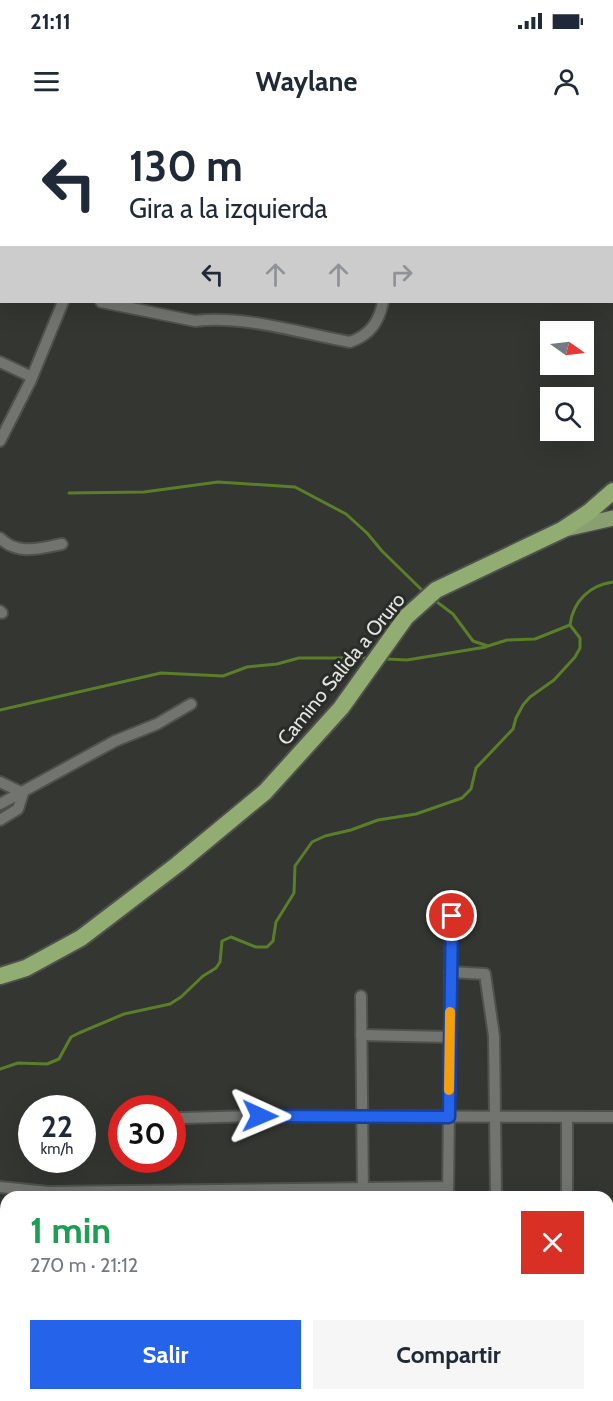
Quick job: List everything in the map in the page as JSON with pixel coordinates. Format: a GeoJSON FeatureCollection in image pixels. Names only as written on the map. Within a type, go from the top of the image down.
{"type":"FeatureCollection","features":[{"type":"Feature","properties":{"kind":"highway","name":"Camino Salida a Oruro"},"geometry":{"type":"LineString","coordinates":[[0,976],[26,968],[81,938],[178,864],[265,792],[341,708],[406,617],[436,590],[562,530],[589,512],[613,491]]}},
{"type":"Feature","properties":{"kind":"main road"},"geometry":{"type":"LineString","coordinates":[[562,530],[613,519]]}},
{"type":"Feature","properties":{"kind":"street"},"geometry":{"type":"LineString","coordinates":[[0,441],[32,377],[63,303]]}},
{"type":"Feature","properties":{"kind":"street"},"geometry":{"type":"LineString","coordinates":[[106,303],[195,321],[247,322],[350,342],[371,332],[383,303]]}},
{"type":"Feature","properties":{"kind":"street"},"geometry":{"type":"LineString","coordinates":[[0,362],[32,377]]}},
{"type":"Feature","properties":{"kind":"street"},"geometry":{"type":"LineString","coordinates":[[0,538],[7,545],[23,550],[62,544]]}},
{"type":"Feature","properties":{"kind":"street"},"geometry":{"type":"LineString","coordinates":[[0,804],[115,741],[157,724],[191,704]]}},
{"type":"Feature","properties":{"kind":"street"},"geometry":{"type":"LineString","coordinates":[[0,782],[23,793]]}},
{"type":"Feature","properties":{"kind":"street"},"geometry":{"type":"LineString","coordinates":[[0,820],[18,809],[23,793]]}},
{"type":"Feature","properties":{"kind":"street"},"geometry":{"type":"LineString","coordinates":[[448,1191],[452,916]]}},
{"type":"Feature","properties":{"kind":"street"},"geometry":{"type":"LineString","coordinates":[[450,972],[485,974],[494,1036],[496,1191]]}},
{"type":"Feature","properties":{"kind":"street"},"geometry":{"type":"LineString","coordinates":[[361,996],[363,1191]]}},
{"type":"Feature","properties":{"kind":"street"},"geometry":{"type":"LineString","coordinates":[[362,1035],[449,1037]]}},
{"type":"Feature","properties":{"kind":"street"},"geometry":{"type":"LineString","coordinates":[[567,1117],[567,1191]]}},
{"type":"Feature","properties":{"kind":"street"},"geometry":{"type":"LineString","coordinates":[[186,1118],[613,1117]]}},
{"type":"Feature","properties":{"kind":"street"},"geometry":{"type":"LineString","coordinates":[[0,1187],[24,1191]]}},
{"type":"Feature","properties":{"kind":"waterway"},"geometry":{"type":"LineString","coordinates":[[69,493],[144,492],[218,482],[295,487],[346,514],[426,594]]}},
{"type":"Feature","properties":{"kind":"waterway"},"geometry":{"type":"LineString","coordinates":[[0,1069],[18,1063],[47,1064],[59,1059],[71,1037],[79,1033],[124,1014],[170,1004],[216,968],[220,962],[222,941],[231,937],[256,947],[267,947],[273,941],[276,922],[294,893],[295,866],[312,842],[378,820],[416,814],[462,798],[471,789],[476,768],[513,729],[523,705],[530,697],[554,680],[575,657],[580,648],[580,638],[570,625],[579,602],[590,591],[613,582]]}},
{"type":"Feature","properties":{"kind":"waterway"},"geometry":{"type":"LineString","coordinates":[[437,602],[453,614],[473,641],[488,646],[507,640],[535,639],[570,625]]}},
{"type":"Feature","properties":{"kind":"waterway"},"geometry":{"type":"LineString","coordinates":[[387,659],[407,660],[486,647]]}},
{"type":"Feature","properties":{"kind":"waterway"},"geometry":{"type":"LineString","coordinates":[[0,710],[161,673],[223,676],[247,667],[277,664],[299,658],[366,658]]}},
{"type":"Feature","properties":{"kind":"slow traffic"},"geometry":{"type":"LineString","coordinates":[[449,1090],[450,1012]]}},
{"type":"Feature","properties":{"kind":"route"},"geometry":{"type":"LineString","coordinates":[[260,1116],[449,1117],[452,916]]}}]}
